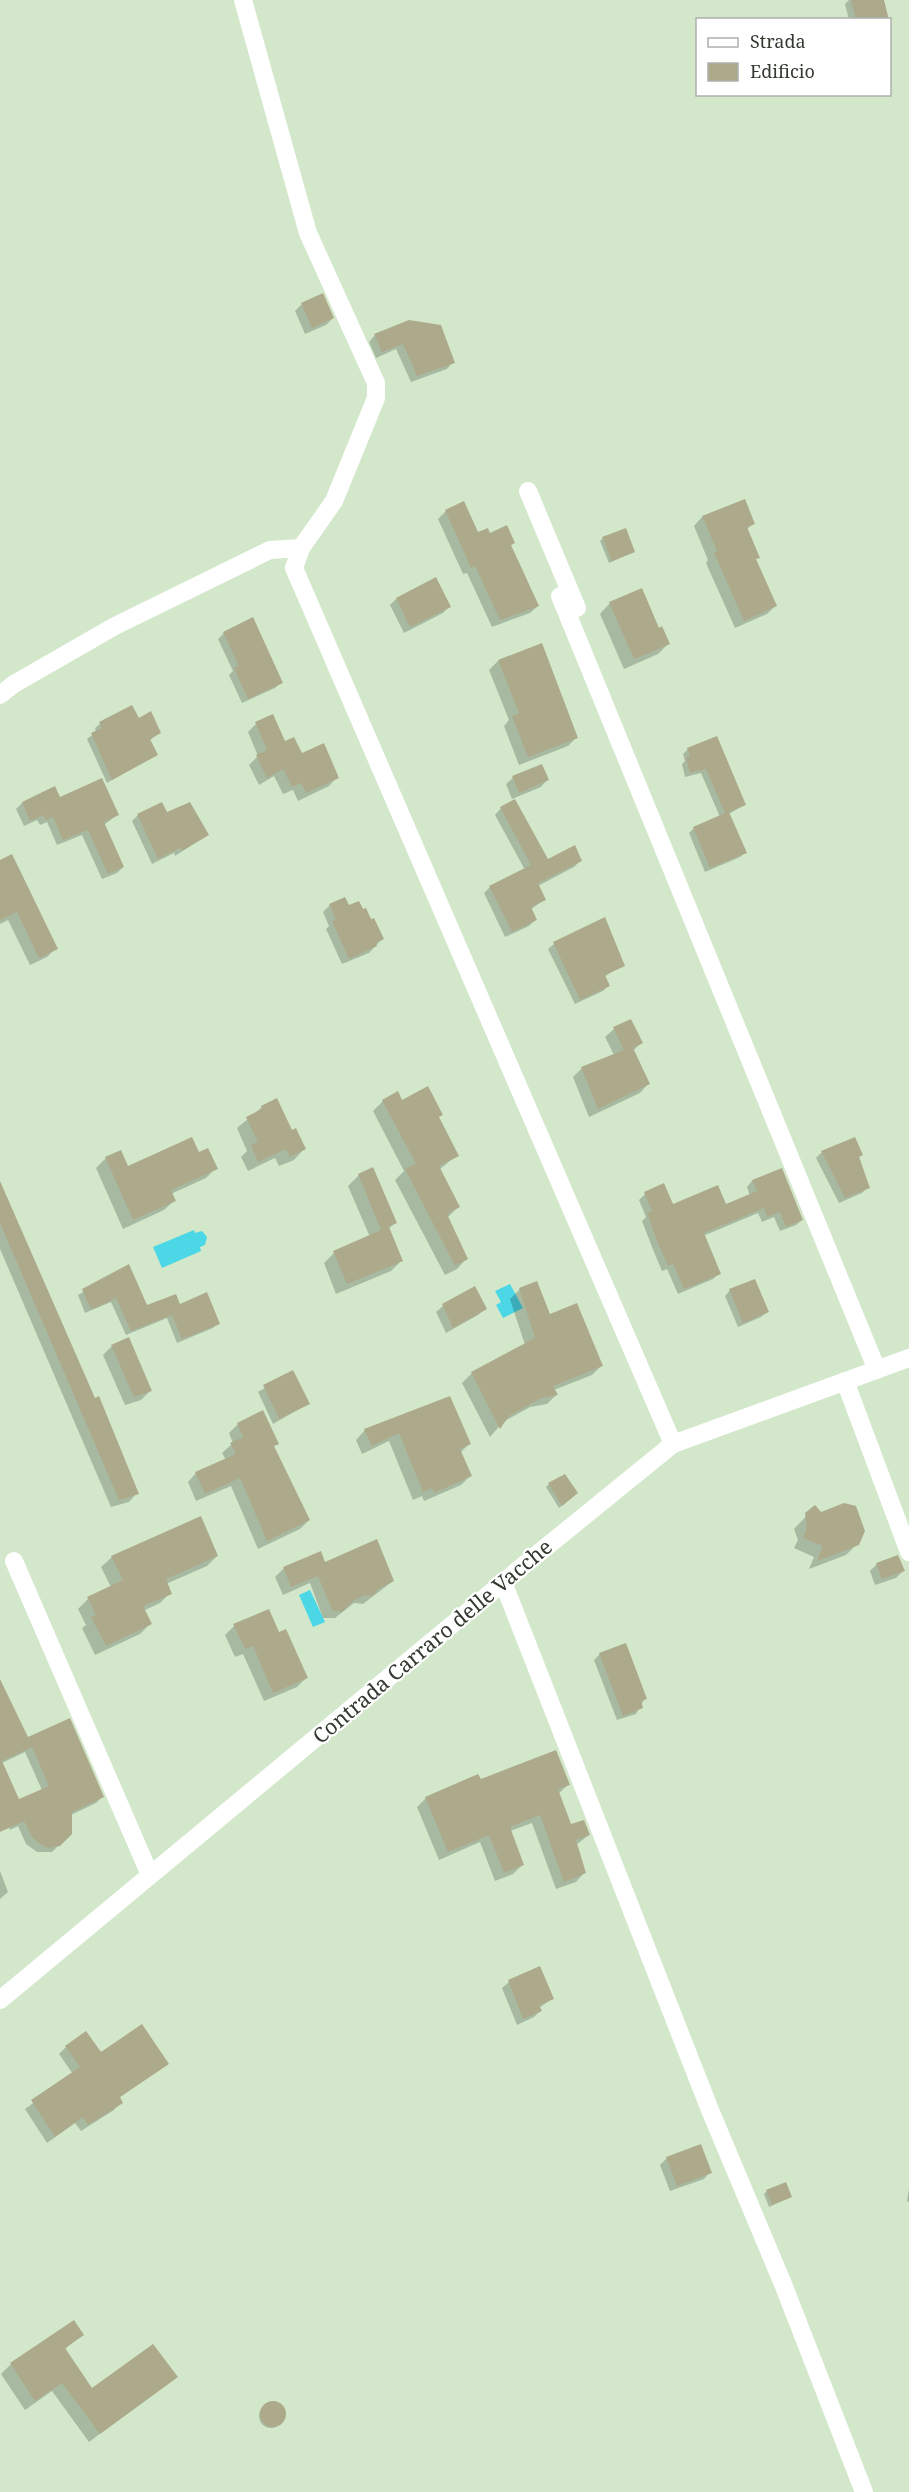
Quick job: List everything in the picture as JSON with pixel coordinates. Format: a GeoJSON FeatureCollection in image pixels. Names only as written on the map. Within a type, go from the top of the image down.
{"type":"FeatureCollection","features":[{"type":"Feature","properties":{"kind":"street"},"geometry":{"type":"LineString","coordinates":[[243,0],[308,233],[376,384],[376,398],[334,501],[301,548],[294,568],[673,1444]]}},
{"type":"Feature","properties":{"kind":"street"},"geometry":{"type":"LineString","coordinates":[[528,491],[598,658],[596,683]]}},
{"type":"Feature","properties":{"kind":"street"},"geometry":{"type":"LineString","coordinates":[[0,695],[14,684],[115,626],[270,550],[301,548]]}},
{"type":"Feature","properties":{"kind":"street"},"geometry":{"type":"LineString","coordinates":[[560,596],[877,1370]]}},
{"type":"Feature","properties":{"kind":"street","name":"Contrada Carraro delle Vacche"},"geometry":{"type":"LineString","coordinates":[[0,2000],[503,1582],[673,1444],[909,1358]]}},
{"type":"Feature","properties":{"kind":"street"},"geometry":{"type":"LineString","coordinates":[[845,1381],[909,1552]]}},
{"type":"Feature","properties":{"kind":"street"},"geometry":{"type":"LineString","coordinates":[[14,1561],[150,1875]]}},
{"type":"Feature","properties":{"kind":"street"},"geometry":{"type":"LineString","coordinates":[[503,1582],[710,2110],[783,2284],[864,2492]]}},
{"type":"Feature","properties":{"kind":"water"},"geometry":{"type":"Polygon","coordinates":[[[194,1230],[195,1233],[202,1231],[207,1237],[205,1245],[200,1247],[201,1251],[162,1268],[153,1247],[194,1230]]]}},
{"type":"Feature","properties":{"kind":"water"},"geometry":{"type":"Polygon","coordinates":[[[510,1284],[523,1308],[503,1318],[496,1305],[501,1302],[495,1291],[510,1284]]]}},
{"type":"Feature","properties":{"kind":"water"},"geometry":{"type":"Polygon","coordinates":[[[310,1590],[325,1622],[313,1627],[299,1595],[310,1590]]]}},
{"type":"Feature","properties":{"kind":"building"},"geometry":{"type":"Polygon","coordinates":[[[851,0],[884,0],[888,18],[856,18],[851,0]]]}},
{"type":"Feature","properties":{"kind":"building"},"geometry":{"type":"Polygon","coordinates":[[[323,293],[334,318],[312,328],[301,303],[323,293]]]}},
{"type":"Feature","properties":{"kind":"building"},"geometry":{"type":"Polygon","coordinates":[[[409,320],[441,325],[455,363],[417,376],[403,344],[382,352],[374,334],[409,320]]]}},
{"type":"Feature","properties":{"kind":"building"},"geometry":{"type":"Polygon","coordinates":[[[745,499],[755,524],[747,527],[760,558],[756,559],[777,606],[744,621],[714,553],[717,551],[702,516],[745,499]]]}},
{"type":"Feature","properties":{"kind":"building"},"geometry":{"type":"Polygon","coordinates":[[[464,501],[478,532],[488,528],[490,533],[507,525],[515,543],[511,545],[539,606],[500,620],[475,566],[471,568],[445,510],[464,501]]]}},
{"type":"Feature","properties":{"kind":"building"},"geometry":{"type":"Polygon","coordinates":[[[626,528],[635,552],[612,561],[602,537],[626,528]]]}},
{"type":"Feature","properties":{"kind":"building"},"geometry":{"type":"Polygon","coordinates":[[[436,577],[451,607],[410,627],[396,598],[436,577]]]}},
{"type":"Feature","properties":{"kind":"building"},"geometry":{"type":"Polygon","coordinates":[[[642,588],[659,628],[662,626],[670,644],[634,659],[609,602],[642,588]]]}},
{"type":"Feature","properties":{"kind":"building"},"geometry":{"type":"Polygon","coordinates":[[[253,617],[283,683],[248,699],[234,668],[239,666],[223,632],[253,617]]]}},
{"type":"Feature","properties":{"kind":"building"},"geometry":{"type":"Polygon","coordinates":[[[542,643],[578,738],[528,757],[512,716],[519,713],[498,660],[542,643]]]}},
{"type":"Feature","properties":{"kind":"building"},"geometry":{"type":"Polygon","coordinates":[[[132,705],[139,718],[151,711],[161,733],[150,739],[158,755],[112,780],[91,733],[102,728],[99,722],[132,705]]]}},
{"type":"Feature","properties":{"kind":"building"},"geometry":{"type":"Polygon","coordinates":[[[273,714],[285,741],[294,737],[302,753],[324,743],[339,778],[306,793],[301,783],[292,787],[283,769],[267,778],[256,755],[267,750],[255,722],[273,714]]]}},
{"type":"Feature","properties":{"kind":"building"},"geometry":{"type":"Polygon","coordinates":[[[717,736],[746,805],[729,812],[747,853],[710,868],[693,827],[725,813],[706,769],[690,773],[686,758],[690,756],[687,748],[717,736]]]}},
{"type":"Feature","properties":{"kind":"building"},"geometry":{"type":"Polygon","coordinates":[[[542,764],[549,780],[519,793],[512,776],[542,764]]]}},
{"type":"Feature","properties":{"kind":"building"},"geometry":{"type":"Polygon","coordinates":[[[102,778],[119,815],[104,822],[124,867],[108,874],[88,830],[63,840],[53,817],[46,820],[43,815],[30,821],[22,802],[55,786],[60,797],[102,778]]]}},
{"type":"Feature","properties":{"kind":"building"},"geometry":{"type":"Polygon","coordinates":[[[515,799],[548,859],[575,845],[582,861],[538,883],[546,900],[531,907],[537,920],[512,932],[489,886],[531,865],[500,807],[515,799]]]}},
{"type":"Feature","properties":{"kind":"building"},"geometry":{"type":"Polygon","coordinates":[[[162,802],[167,812],[190,802],[209,835],[182,851],[180,848],[158,859],[137,814],[162,802]]]}},
{"type":"Feature","properties":{"kind":"building"},"geometry":{"type":"Polygon","coordinates":[[[12,854],[58,949],[39,958],[17,912],[0,920],[0,860],[12,854]]]}},
{"type":"Feature","properties":{"kind":"building"},"geometry":{"type":"Polygon","coordinates":[[[345,897],[349,905],[359,901],[363,909],[366,908],[371,919],[374,918],[384,939],[376,943],[377,946],[349,959],[332,921],[336,919],[329,904],[345,897]]]}},
{"type":"Feature","properties":{"kind":"building"},"geometry":{"type":"Polygon","coordinates":[[[605,917],[625,966],[605,975],[610,986],[580,1000],[553,942],[605,917]]]}},
{"type":"Feature","properties":{"kind":"building"},"geometry":{"type":"Polygon","coordinates":[[[631,1019],[643,1043],[633,1048],[650,1084],[598,1109],[581,1067],[624,1050],[613,1027],[631,1019]]]}},
{"type":"Feature","properties":{"kind":"building"},"geometry":{"type":"Polygon","coordinates":[[[428,1086],[443,1115],[439,1117],[459,1156],[439,1166],[460,1207],[447,1214],[468,1259],[455,1266],[405,1169],[416,1164],[382,1100],[398,1091],[402,1100],[428,1086]]]}},
{"type":"Feature","properties":{"kind":"building"},"geometry":{"type":"Polygon","coordinates":[[[277,1098],[292,1130],[296,1128],[306,1149],[290,1157],[286,1149],[258,1162],[251,1145],[258,1142],[246,1117],[277,1098]]]}},
{"type":"Feature","properties":{"kind":"building"},"geometry":{"type":"Polygon","coordinates":[[[192,1137],[199,1152],[208,1148],[218,1169],[171,1190],[176,1201],[133,1220],[105,1157],[121,1150],[128,1166],[192,1137]]]}},
{"type":"Feature","properties":{"kind":"building"},"geometry":{"type":"Polygon","coordinates":[[[855,1137],[863,1155],[859,1157],[870,1188],[845,1198],[821,1151],[855,1137]]]}},
{"type":"Feature","properties":{"kind":"building"},"geometry":{"type":"Polygon","coordinates":[[[373,1167],[397,1223],[386,1228],[389,1227],[403,1261],[347,1284],[333,1251],[381,1230],[358,1174],[373,1167]]]}},
{"type":"Feature","properties":{"kind":"building"},"geometry":{"type":"Polygon","coordinates":[[[782,1168],[803,1220],[786,1227],[780,1212],[767,1217],[764,1208],[704,1233],[721,1274],[684,1289],[673,1264],[668,1266],[657,1241],[647,1213],[652,1211],[644,1192],[664,1183],[673,1204],[718,1185],[726,1204],[757,1191],[752,1180],[782,1168]]]}},
{"type":"Feature","properties":{"kind":"building"},"geometry":{"type":"Polygon","coordinates":[[[0,1181],[95,1398],[99,1396],[139,1494],[119,1500],[0,1223],[0,1181]]]}},
{"type":"Feature","properties":{"kind":"building"},"geometry":{"type":"Polygon","coordinates":[[[129,1264],[147,1305],[176,1294],[180,1304],[207,1292],[220,1324],[182,1339],[172,1315],[131,1331],[116,1298],[90,1308],[82,1289],[129,1264]]]}},
{"type":"Feature","properties":{"kind":"building"},"geometry":{"type":"Polygon","coordinates":[[[755,1279],[769,1312],[743,1323],[729,1289],[755,1279]]]}},
{"type":"Feature","properties":{"kind":"building"},"geometry":{"type":"Polygon","coordinates":[[[537,1281],[550,1314],[577,1303],[603,1366],[553,1386],[558,1395],[541,1398],[509,1416],[500,1429],[471,1372],[535,1338],[519,1288],[537,1281]]]}},
{"type":"Feature","properties":{"kind":"building"},"geometry":{"type":"Polygon","coordinates":[[[475,1286],[487,1309],[453,1328],[442,1304],[475,1286]]]}},
{"type":"Feature","properties":{"kind":"building"},"geometry":{"type":"Polygon","coordinates":[[[129,1337],[152,1391],[134,1397],[111,1345],[129,1337]]]}},
{"type":"Feature","properties":{"kind":"building"},"geometry":{"type":"Polygon","coordinates":[[[293,1370],[310,1404],[279,1419],[263,1385],[293,1370]]]}},
{"type":"Feature","properties":{"kind":"building"},"geometry":{"type":"Polygon","coordinates":[[[450,1396],[471,1444],[460,1449],[472,1476],[434,1493],[432,1488],[423,1492],[399,1433],[372,1446],[364,1429],[450,1396]]]}},
{"type":"Feature","properties":{"kind":"building"},"geometry":{"type":"Polygon","coordinates":[[[263,1410],[279,1444],[274,1446],[310,1520],[267,1541],[240,1478],[205,1494],[195,1472],[236,1454],[230,1443],[243,1437],[237,1423],[263,1410]]]}},
{"type":"Feature","properties":{"kind":"building"},"geometry":{"type":"Polygon","coordinates":[[[565,1474],[578,1493],[562,1506],[548,1483],[565,1474]]]}},
{"type":"Feature","properties":{"kind":"building"},"geometry":{"type":"Polygon","coordinates":[[[844,1503],[856,1506],[865,1531],[859,1545],[817,1561],[823,1546],[803,1538],[807,1528],[805,1513],[815,1505],[821,1512],[844,1503]]]}},
{"type":"Feature","properties":{"kind":"building"},"geometry":{"type":"Polygon","coordinates":[[[201,1516],[218,1556],[166,1579],[172,1594],[143,1606],[152,1624],[106,1646],[91,1617],[96,1615],[87,1597],[123,1580],[111,1556],[201,1516]]]}},
{"type":"Feature","properties":{"kind":"building"},"geometry":{"type":"Polygon","coordinates":[[[377,1539],[394,1581],[378,1589],[373,1596],[364,1595],[353,1601],[342,1612],[332,1610],[318,1576],[291,1587],[283,1567],[321,1551],[325,1562],[377,1539]]]}},
{"type":"Feature","properties":{"kind":"building"},"geometry":{"type":"Polygon","coordinates":[[[898,1555],[905,1571],[882,1579],[876,1563],[898,1555]]]}},
{"type":"Feature","properties":{"kind":"building"},"geometry":{"type":"Polygon","coordinates":[[[269,1609],[279,1632],[286,1629],[308,1678],[273,1693],[253,1646],[245,1649],[233,1624],[269,1609]]]}},
{"type":"Feature","properties":{"kind":"building"},"geometry":{"type":"Polygon","coordinates":[[[626,1643],[647,1699],[641,1701],[643,1708],[623,1716],[599,1653],[626,1643]]]}},
{"type":"Feature","properties":{"kind":"building"},"geometry":{"type":"Polygon","coordinates":[[[0,1679],[28,1737],[70,1718],[104,1797],[72,1812],[72,1834],[60,1846],[48,1848],[40,1844],[32,1837],[24,1821],[0,1832],[0,1679]],[[32,1747],[2,1761],[19,1799],[49,1786],[32,1747]]]}},
{"type":"Feature","properties":{"kind":"building"},"geometry":{"type":"Polygon","coordinates":[[[556,1750],[570,1785],[558,1789],[571,1824],[584,1820],[590,1835],[576,1840],[586,1873],[564,1882],[540,1815],[510,1827],[524,1865],[504,1873],[489,1835],[448,1852],[425,1797],[478,1774],[481,1779],[556,1750]]]}},
{"type":"Feature","properties":{"kind":"building"},"geometry":{"type":"Polygon","coordinates":[[[540,1966],[554,1999],[539,2005],[542,2011],[523,2019],[508,1980],[540,1966]]]}},
{"type":"Feature","properties":{"kind":"building"},"geometry":{"type":"Polygon","coordinates":[[[142,2024],[169,2064],[120,2097],[123,2103],[88,2125],[83,2117],[55,2137],[31,2100],[80,2067],[65,2046],[86,2031],[101,2052],[142,2024]]]}},
{"type":"Feature","properties":{"kind":"building"},"geometry":{"type":"Polygon","coordinates":[[[701,2144],[712,2173],[677,2186],[666,2157],[701,2144]]]}},
{"type":"Feature","properties":{"kind":"building"},"geometry":{"type":"Polygon","coordinates":[[[786,2182],[792,2197],[772,2205],[766,2190],[786,2182]]]}},
{"type":"Feature","properties":{"kind":"building"},"geometry":{"type":"Polygon","coordinates":[[[74,2320],[84,2335],[65,2348],[92,2388],[153,2344],[178,2377],[100,2434],[62,2383],[35,2401],[10,2363],[74,2320]]]}},
{"type":"Feature","properties":{"kind":"building"},"geometry":{"type":"Polygon","coordinates":[[[273,2401],[282,2405],[286,2414],[282,2423],[273,2427],[264,2423],[260,2414],[264,2405],[273,2401]]]}}]}
